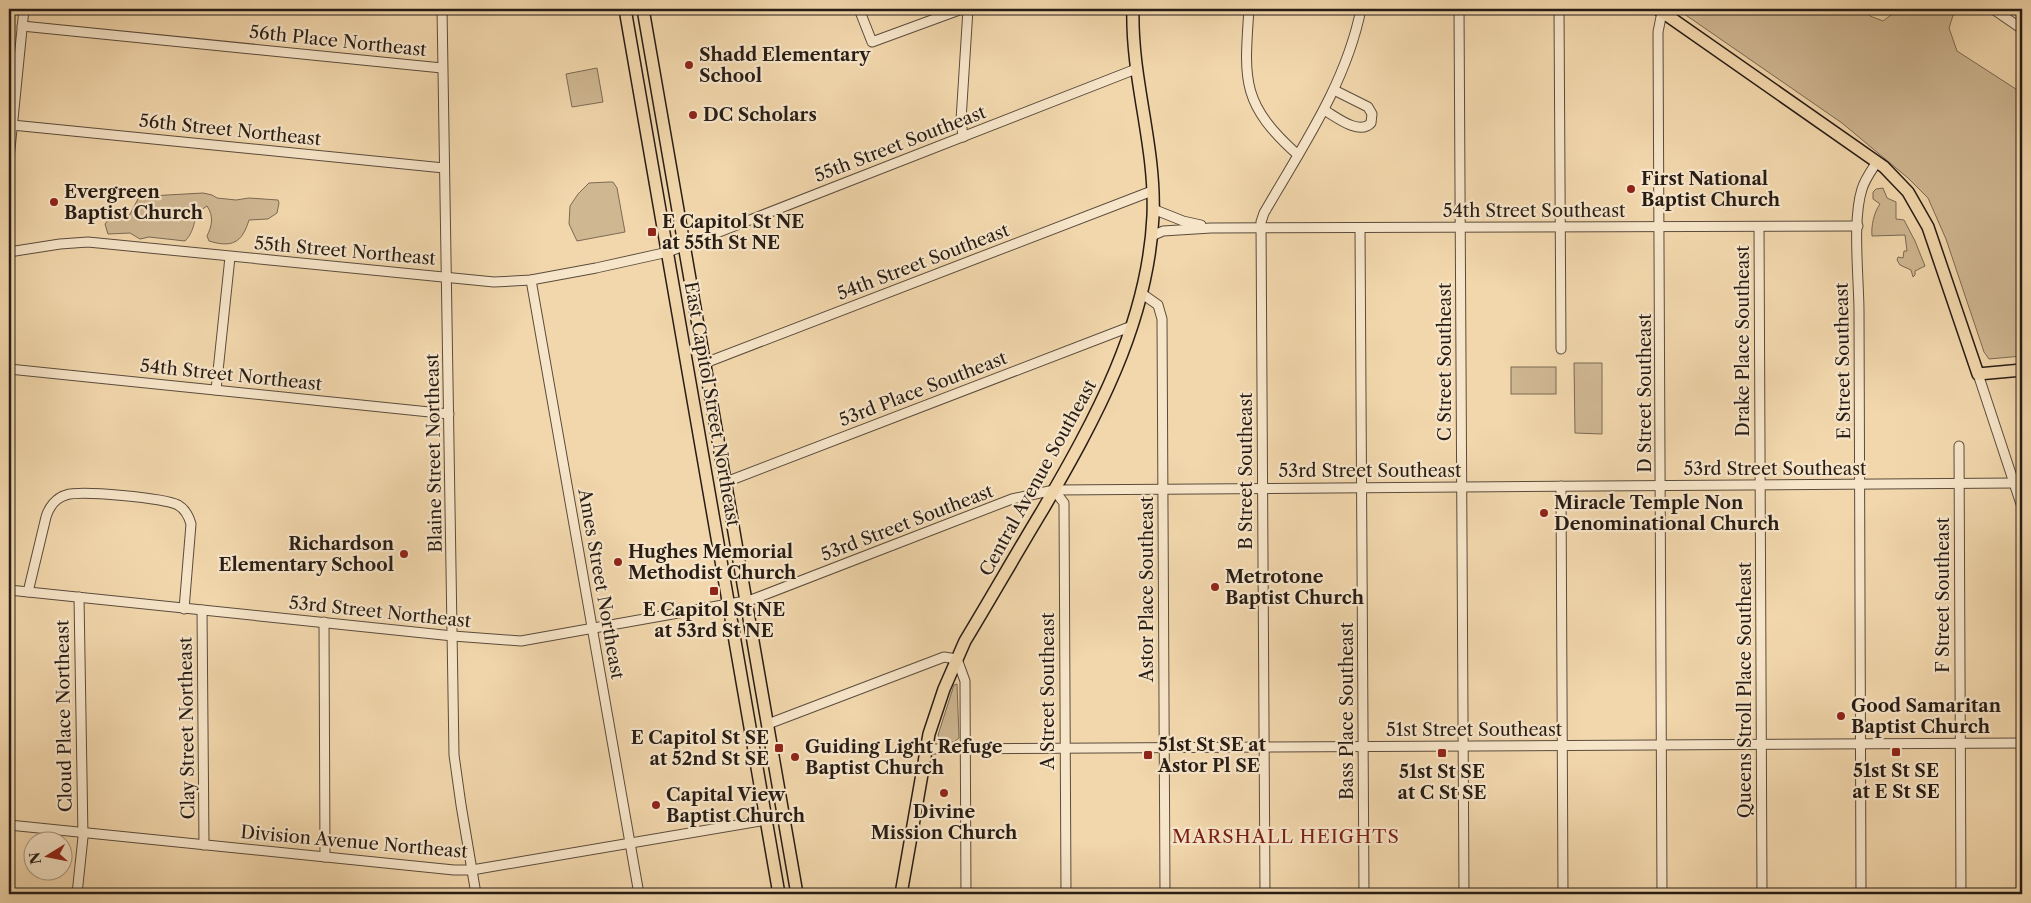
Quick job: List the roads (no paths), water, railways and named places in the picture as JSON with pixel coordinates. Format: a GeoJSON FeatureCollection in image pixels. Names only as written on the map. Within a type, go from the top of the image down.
{"type":"FeatureCollection","features":[{"type":"Feature","properties":{"kind":"main road","name":"East Capitol Street Northeast"},"geometry":{"type":"LineString","coordinates":[[625,9],[676,248],[729,605],[780,894]]}},
{"type":"Feature","properties":{"kind":"main road"},"geometry":{"type":"LineString","coordinates":[[643,9],[676,248],[705,363],[797,894]]}},
{"type":"Feature","properties":{"kind":"main road","name":"Central Avenue Southeast"},"geometry":{"type":"LineString","coordinates":[[901,894],[926,749],[939,703],[957,659],[1100,406],[1132,326],[1141,293],[1152,236],[1153,209],[1136,69],[1133,9]]}},
{"type":"Feature","properties":{"kind":"main road"},"geometry":{"type":"LineString","coordinates":[[1660,10],[1881,165],[1908,192],[1928,227],[1978,374],[2022,370]]}},
{"type":"Feature","properties":{"kind":"street"},"geometry":{"type":"LineString","coordinates":[[9,159],[24,9]]}},
{"type":"Feature","properties":{"kind":"street","name":"Blaine Street Northeast"},"geometry":{"type":"LineString","coordinates":[[442,9],[454,755],[475,890]]}},
{"type":"Feature","properties":{"kind":"street"},"geometry":{"type":"LineString","coordinates":[[859,9],[872,42],[962,9]]}},
{"type":"Feature","properties":{"kind":"street"},"geometry":{"type":"LineString","coordinates":[[963,137],[960,120],[968,9]]}},
{"type":"Feature","properties":{"kind":"street"},"geometry":{"type":"LineString","coordinates":[[1249,9],[1246,56],[1250,93],[1257,109],[1268,126],[1298,155]]}},
{"type":"Feature","properties":{"kind":"street"},"geometry":{"type":"LineString","coordinates":[[1261,228],[1264,213],[1334,90],[1346,63],[1361,9]]}},
{"type":"Feature","properties":{"kind":"street","name":"C Street Southeast"},"geometry":{"type":"LineString","coordinates":[[1459,9],[1464,894]]}},
{"type":"Feature","properties":{"kind":"street"},"geometry":{"type":"LineString","coordinates":[[1559,9],[1561,349]]}},
{"type":"Feature","properties":{"kind":"street"},"geometry":{"type":"LineString","coordinates":[[1993,9],[2022,29]]}},
{"type":"Feature","properties":{"kind":"street","name":"D Street Southeast"},"geometry":{"type":"LineString","coordinates":[[1660,10],[1658,32],[1661,227],[1662,894]]}},
{"type":"Feature","properties":{"kind":"street","name":"56th Place Northeast"},"geometry":{"type":"LineString","coordinates":[[22,26],[442,68]]}},
{"type":"Feature","properties":{"kind":"street","name":"55th Street Southeast"},"geometry":{"type":"LineString","coordinates":[[676,248],[1136,69]]}},
{"type":"Feature","properties":{"kind":"street"},"geometry":{"type":"LineString","coordinates":[[1324,110],[1355,127],[1364,127],[1371,123],[1372,114],[1368,107],[1334,90]]}},
{"type":"Feature","properties":{"kind":"street","name":"56th Street Northeast"},"geometry":{"type":"LineString","coordinates":[[12,125],[444,168]]}},
{"type":"Feature","properties":{"kind":"street","name":"E Street Southeast"},"geometry":{"type":"LineString","coordinates":[[1861,894],[1858,226],[1862,187],[1881,165]]}},
{"type":"Feature","properties":{"kind":"street","name":"54th Street Southeast"},"geometry":{"type":"LineString","coordinates":[[705,363],[1152,191]]}},
{"type":"Feature","properties":{"kind":"street","name":"54th Street Southeast"},"geometry":{"type":"LineString","coordinates":[[1153,209],[1183,221],[1211,228]]}},
{"type":"Feature","properties":{"kind":"street","name":"Drake Place Southeast"},"geometry":{"type":"LineString","coordinates":[[1759,226],[1761,485]]}},
{"type":"Feature","properties":{"kind":"street","name":"54th Street Southeast"},"geometry":{"type":"LineString","coordinates":[[1152,236],[1163,231],[1211,228],[1858,226]]}},
{"type":"Feature","properties":{"kind":"street","name":"B Street Southeast"},"geometry":{"type":"LineString","coordinates":[[1261,228],[1265,894]]}},
{"type":"Feature","properties":{"kind":"street","name":"Bass Place Southeast"},"geometry":{"type":"LineString","coordinates":[[1360,228],[1364,894]]}},
{"type":"Feature","properties":{"kind":"street","name":"55th Street Northeast"},"geometry":{"type":"LineString","coordinates":[[9,252],[80,242],[494,282],[531,280],[615,264],[676,248]]}},
{"type":"Feature","properties":{"kind":"street"},"geometry":{"type":"LineString","coordinates":[[216,390],[230,256]]}},
{"type":"Feature","properties":{"kind":"street","name":"Ames Street Northeast"},"geometry":{"type":"LineString","coordinates":[[531,280],[639,894]]}},
{"type":"Feature","properties":{"kind":"street","name":"Astor Place Southeast"},"geometry":{"type":"LineString","coordinates":[[1141,293],[1158,305],[1162,316],[1165,894]]}},
{"type":"Feature","properties":{"kind":"street","name":"53rd Place Southeast"},"geometry":{"type":"LineString","coordinates":[[726,482],[1132,326]]}},
{"type":"Feature","properties":{"kind":"street","name":"54th Street Northeast"},"geometry":{"type":"LineString","coordinates":[[9,369],[449,414]]}},
{"type":"Feature","properties":{"kind":"street"},"geometry":{"type":"LineString","coordinates":[[1978,374],[2022,508]]}},
{"type":"Feature","properties":{"kind":"street","name":"F Street Southeast"},"geometry":{"type":"LineString","coordinates":[[1959,446],[1961,894]]}},
{"type":"Feature","properties":{"kind":"street","name":"53rd Street Southeast"},"geometry":{"type":"LineString","coordinates":[[746,602],[1012,499],[1054,490],[2014,483]]}},
{"type":"Feature","properties":{"kind":"street","name":"Queens Stroll Place Southeast"},"geometry":{"type":"LineString","coordinates":[[1761,485],[1762,894]]}},
{"type":"Feature","properties":{"kind":"street"},"geometry":{"type":"LineString","coordinates":[[1561,486],[1563,894]]}},
{"type":"Feature","properties":{"kind":"street","name":"A Street Southeast"},"geometry":{"type":"LineString","coordinates":[[1054,490],[1064,503],[1066,894]]}},
{"type":"Feature","properties":{"kind":"street"},"geometry":{"type":"LineString","coordinates":[[28,592],[48,511],[60,497],[79,492],[162,501],[182,508],[191,524],[184,608]]}},
{"type":"Feature","properties":{"kind":"street","name":"53rd Street Northeast"},"geometry":{"type":"LineString","coordinates":[[9,590],[453,636],[518,641],[746,602]]}},
{"type":"Feature","properties":{"kind":"street","name":"Cloud Place Northeast"},"geometry":{"type":"LineString","coordinates":[[77,894],[82,833],[79,597]]}},
{"type":"Feature","properties":{"kind":"street","name":"Clay Street Northeast"},"geometry":{"type":"LineString","coordinates":[[202,610],[204,845]]}},
{"type":"Feature","properties":{"kind":"street"},"geometry":{"type":"LineString","coordinates":[[324,622],[325,858]]}},
{"type":"Feature","properties":{"kind":"street"},"geometry":{"type":"LineString","coordinates":[[768,724],[944,657],[957,659],[965,681],[966,894]]}},
{"type":"Feature","properties":{"kind":"street","name":"51st Street Southeast"},"geometry":{"type":"LineString","coordinates":[[926,749],[2022,743]]}},
{"type":"Feature","properties":{"kind":"street","name":"Division Avenue Northeast"},"geometry":{"type":"LineString","coordinates":[[9,826],[325,858],[472,870],[784,817]]}},
{"type":"Feature","properties":{"kind":"street"},"geometry":{"type":"LineString","coordinates":[[468,894],[475,890]]}},
{"type":"Feature","properties":{"kind":"place","name":"Shadd Elementary School"},"geometry":{"type":"Point","coordinates":[689,65]}},
{"type":"Feature","properties":{"kind":"place","name":"DC Scholars"},"geometry":{"type":"Point","coordinates":[693,115]}},
{"type":"Feature","properties":{"kind":"place","name":"First National Baptist Church"},"geometry":{"type":"Point","coordinates":[1631,189]}},
{"type":"Feature","properties":{"kind":"place","name":"Evergreen Baptist Church"},"geometry":{"type":"Point","coordinates":[54,202]}},
{"type":"Feature","properties":{"kind":"place","name":"E Capitol St NE at 55th St NE"},"geometry":{"type":"Point","coordinates":[652,232]}},
{"type":"Feature","properties":{"kind":"place","name":"Miracle Temple Non Denominational Church"},"geometry":{"type":"Point","coordinates":[1544,513]}},
{"type":"Feature","properties":{"kind":"place","name":"Richardson Elementary School"},"geometry":{"type":"Point","coordinates":[404,554]}},
{"type":"Feature","properties":{"kind":"place","name":"Hughes Memorial Methodist Church"},"geometry":{"type":"Point","coordinates":[618,562]}},
{"type":"Feature","properties":{"kind":"place","name":"Metrotone Baptist Church"},"geometry":{"type":"Point","coordinates":[1215,587]}},
{"type":"Feature","properties":{"kind":"place","name":"E Capitol St NE at 53rd St NE"},"geometry":{"type":"Point","coordinates":[714,591]}},
{"type":"Feature","properties":{"kind":"place","name":"Good Samaritan Baptist Church"},"geometry":{"type":"Point","coordinates":[1841,716]}},
{"type":"Feature","properties":{"kind":"place","name":"E Capitol St SE at 52nd St SE"},"geometry":{"type":"Point","coordinates":[779,748]}},
{"type":"Feature","properties":{"kind":"place","name":"51st St SE at E St SE"},"geometry":{"type":"Point","coordinates":[1896,752]}},
{"type":"Feature","properties":{"kind":"place","name":"51st St SE at C St SE"},"geometry":{"type":"Point","coordinates":[1442,753]}},
{"type":"Feature","properties":{"kind":"place","name":"51st St SE at Astor Pl SE"},"geometry":{"type":"Point","coordinates":[1148,755]}},
{"type":"Feature","properties":{"kind":"place","name":"Guiding Light Refuge Baptist Church"},"geometry":{"type":"Point","coordinates":[795,757]}},
{"type":"Feature","properties":{"kind":"place","name":"Divine Mission Church"},"geometry":{"type":"Point","coordinates":[944,793]}},
{"type":"Feature","properties":{"kind":"place","name":"Capital View Baptist Church"},"geometry":{"type":"Point","coordinates":[656,805]}},
{"type":"Feature","properties":{"kind":"district","name":"MARSHALL HEIGHTS"},"geometry":{"type":"Point","coordinates":[1286,836]}}]}
